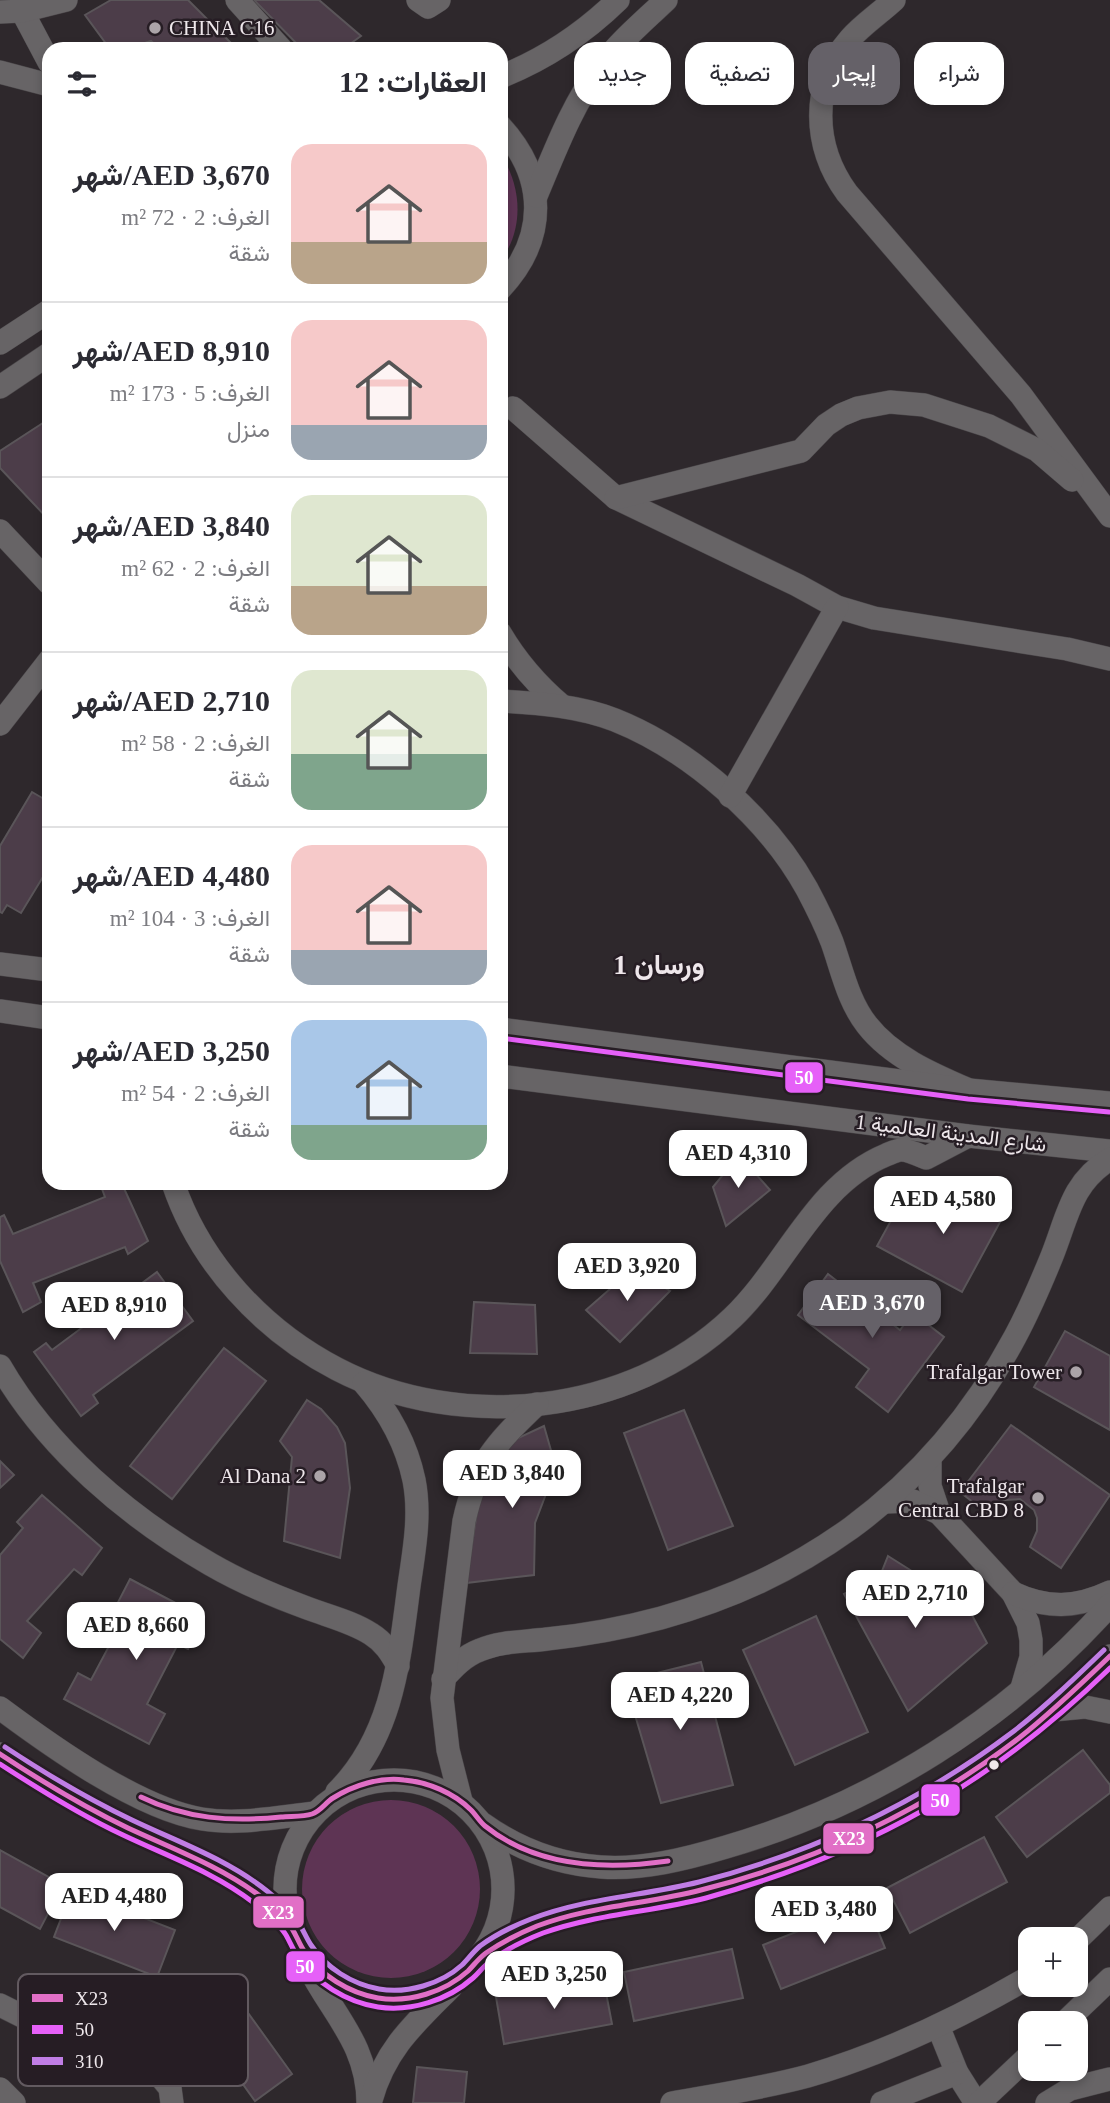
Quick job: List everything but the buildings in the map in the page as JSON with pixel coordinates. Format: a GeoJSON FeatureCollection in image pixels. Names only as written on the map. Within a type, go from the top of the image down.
{"type":"FeatureCollection","features":[{"type":"Feature","properties":{"kind":"street"},"geometry":{"type":"LineString","coordinates":[[42,53],[11,12],[66,0]]}},
{"type":"Feature","properties":{"kind":"street"},"geometry":{"type":"LineString","coordinates":[[237,0],[275,42]]}},
{"type":"Feature","properties":{"kind":"street"},"geometry":{"type":"LineString","coordinates":[[418,0],[428,7],[439,0]]}},
{"type":"Feature","properties":{"kind":"street"},"geometry":{"type":"LineString","coordinates":[[508,74],[537,61],[567,43],[618,0]]}},
{"type":"Feature","properties":{"kind":"street"},"geometry":{"type":"LineString","coordinates":[[536,195],[566,124],[588,84],[616,48],[666,0]]}},
{"type":"Feature","properties":{"kind":"street"},"geometry":{"type":"LineString","coordinates":[[894,0],[852,37],[832,65],[820,114],[829,164],[847,193],[1043,423],[1104,509]]}},
{"type":"Feature","properties":{"kind":"street"},"geometry":{"type":"LineString","coordinates":[[0,72],[42,83]]}},
{"type":"Feature","properties":{"kind":"street"},"geometry":{"type":"LineString","coordinates":[[508,134],[524,157],[536,195],[536,213],[529,246],[522,262],[508,279]]}},
{"type":"Feature","properties":{"kind":"street"},"geometry":{"type":"LineString","coordinates":[[0,343],[42,316]]}},
{"type":"Feature","properties":{"kind":"street"},"geometry":{"type":"LineString","coordinates":[[0,387],[42,359]]}},
{"type":"Feature","properties":{"kind":"street"},"geometry":{"type":"LineString","coordinates":[[616,498],[801,451],[826,425],[841,415],[874,404],[898,402],[924,405],[964,416],[1013,437],[1037,450],[1104,509]]}},
{"type":"Feature","properties":{"kind":"street"},"geometry":{"type":"LineString","coordinates":[[513,408],[616,498],[837,607],[874,618],[1067,649],[1110,659]]}},
{"type":"Feature","properties":{"kind":"street"},"geometry":{"type":"LineString","coordinates":[[0,531],[42,576]]}},
{"type":"Feature","properties":{"kind":"street"},"geometry":{"type":"LineString","coordinates":[[730,796],[837,607]]}},
{"type":"Feature","properties":{"kind":"street"},"geometry":{"type":"LineString","coordinates":[[508,646],[536,684],[562,706]]}},
{"type":"Feature","properties":{"kind":"street"},"geometry":{"type":"LineString","coordinates":[[0,724],[42,670]]}},
{"type":"Feature","properties":{"kind":"street"},"geometry":{"type":"LineString","coordinates":[[508,702],[562,706],[614,720],[683,757],[730,796],[769,835],[806,886],[820,914],[849,991],[866,1024],[883,1042],[912,1063],[969,1090]]}},
{"type":"Feature","properties":{"kind":"street"},"geometry":{"type":"LineString","coordinates":[[2,965],[42,963]]}},
{"type":"Feature","properties":{"kind":"street"},"geometry":{"type":"LineString","coordinates":[[2,965],[42,970]]}},
{"type":"Feature","properties":{"kind":"street"},"geometry":{"type":"LineString","coordinates":[[8,1012],[42,1017]]}},
{"type":"Feature","properties":{"kind":"street"},"geometry":{"type":"LineString","coordinates":[[8,1012],[42,1022]]}},
{"type":"Feature","properties":{"kind":"street"},"geometry":{"type":"LineString","coordinates":[[508,1030],[969,1090],[1110,1103]]}},
{"type":"Feature","properties":{"kind":"street","name":"شارع المدينة العالمية 1"},"geometry":{"type":"LineString","coordinates":[[508,1077],[968,1136],[1110,1151]]}},
{"type":"Feature","properties":{"kind":"street"},"geometry":{"type":"LineString","coordinates":[[175,1190],[180,1205],[218,1268],[246,1300],[280,1332],[309,1353],[364,1383],[427,1400],[492,1406],[537,1404],[603,1392],[636,1381],[672,1363],[732,1319],[758,1292],[821,1205],[856,1171],[900,1150],[926,1158],[968,1136]]}},
{"type":"Feature","properties":{"kind":"street"},"geometry":{"type":"LineString","coordinates":[[443,1679],[464,1658],[491,1646],[627,1626],[739,1592],[771,1578],[813,1554],[885,1502],[930,1458],[963,1419],[992,1376],[1015,1337],[1049,1264],[1077,1189],[1091,1172],[1110,1159]]}},
{"type":"Feature","properties":{"kind":"street"},"geometry":{"type":"LineString","coordinates":[[0,1366],[6,1387],[71,1457],[137,1516],[194,1554],[245,1582],[370,1633],[387,1647],[398,1666]]}},
{"type":"Feature","properties":{"kind":"street"},"geometry":{"type":"LineString","coordinates":[[364,1383],[397,1429],[415,1484],[415,1541],[398,1666],[388,1709],[370,1749],[359,1767],[300,1833],[290,1855],[285,1878],[286,1902],[296,1936],[318,1985],[355,2041],[364,2070],[369,2103]]}},
{"type":"Feature","properties":{"kind":"street"},"geometry":{"type":"LineString","coordinates":[[461,1801],[446,1738],[442,1698],[454,1583],[470,1492],[481,1465],[498,1441],[537,1404]]}},
{"type":"Feature","properties":{"kind":"street"},"geometry":{"type":"LineString","coordinates":[[930,1458],[930,1486],[939,1513]]}},
{"type":"Feature","properties":{"kind":"street"},"geometry":{"type":"LineString","coordinates":[[885,1502],[913,1501],[939,1513],[1013,1593],[1028,1623],[1031,1640],[1031,1657],[1022,1688]]}},
{"type":"Feature","properties":{"kind":"street"},"geometry":{"type":"LineString","coordinates":[[1013,1593],[1027,1600],[1058,1606],[1088,1602],[1110,1592]]}},
{"type":"Feature","properties":{"kind":"street"},"geometry":{"type":"LineString","coordinates":[[0,1708],[74,1759],[154,1805],[174,1813],[230,1821],[322,1806],[348,1789],[368,1782],[408,1780],[428,1785],[461,1801],[483,1824],[537,1854],[581,1865],[624,1867],[708,1853],[834,1808],[891,1780],[947,1747],[985,1720],[1050,1665],[1110,1605]]}},
{"type":"Feature","properties":{"kind":"street"},"geometry":{"type":"LineString","coordinates":[[0,1754],[90,1810],[234,1878],[254,1892],[296,1936],[327,1976],[352,1990],[380,1998],[410,1997],[438,1990],[524,1931],[570,1914],[697,1891],[765,1872],[832,1848],[960,1781],[1019,1739],[1110,1656]]}},
{"type":"Feature","properties":{"kind":"street"},"geometry":{"type":"LineString","coordinates":[[1053,1710],[1085,1707],[1110,1712]]}},
{"type":"Feature","properties":{"kind":"street"},"geometry":{"type":"LineString","coordinates":[[369,2103],[378,2077],[398,2043],[476,1962],[498,1924],[504,1890],[498,1855],[483,1824]]}},
{"type":"Feature","properties":{"kind":"street"},"geometry":{"type":"LineString","coordinates":[[1088,1929],[1110,1908]]}},
{"type":"Feature","properties":{"kind":"street"},"geometry":{"type":"LineString","coordinates":[[1077,2011],[1110,1979]]}},
{"type":"Feature","properties":{"kind":"street"},"geometry":{"type":"LineString","coordinates":[[672,2103],[806,2076],[843,2065],[938,2026],[1018,1983]]}},
{"type":"Feature","properties":{"kind":"street"},"geometry":{"type":"LineString","coordinates":[[0,2005],[18,2014]]}},
{"type":"Feature","properties":{"kind":"street"},"geometry":{"type":"LineString","coordinates":[[938,2026],[957,2073],[977,2103],[1018,2066]]}},
{"type":"Feature","properties":{"kind":"street"},"geometry":{"type":"LineString","coordinates":[[882,2103],[957,2073]]}},
{"type":"Feature","properties":{"kind":"street"},"geometry":{"type":"LineString","coordinates":[[1047,2103],[1070,2089],[1110,2079]]}},
{"type":"Feature","properties":{"kind":"street"},"geometry":{"type":"LineString","coordinates":[[168,2086],[172,2103]]}},
{"type":"Feature","properties":{"kind":"street"},"geometry":{"type":"LineString","coordinates":[[0,2089],[14,2103]]}},
{"type":"Feature","properties":{"kind":"shaded area"},"geometry":{"type":"Polygon","coordinates":[[[508,167],[518,208],[514,235],[508,248],[508,167]]]}},
{"type":"Feature","properties":{"kind":"shaded area"},"geometry":{"type":"Polygon","coordinates":[[[391,1800],[425,1807],[454,1826],[473,1855],[480,1889],[473,1923],[454,1952],[425,1971],[391,1978],[357,1971],[328,1952],[309,1923],[302,1889],[309,1855],[328,1826],[357,1807],[391,1800]]]}},
{"type":"Feature","properties":{"kind":"transit line","name":"50"},"geometry":{"type":"LineString","coordinates":[[508,1039],[968,1099],[1109,1112]]}},
{"type":"Feature","properties":{"kind":"transit line","name":"310"},"geometry":{"type":"LineString","coordinates":[[5,1747],[99,1804],[219,1860],[252,1880],[289,1910],[317,1953],[340,1974],[369,1987],[401,1990],[423,1986],[454,1972],[477,1948],[504,1931],[531,1919],[572,1906],[678,1887],[741,1870],[783,1856],[864,1822],[978,1757],[1049,1702],[1104,1650]]}},
{"type":"Feature","properties":{"kind":"transit line","name":"X23"},"geometry":{"type":"LineString","coordinates":[[0,1754],[95,1811],[245,1885],[282,1915],[311,1960],[336,1982],[367,1996],[402,1999],[449,1985],[486,1953],[537,1926],[577,1914],[681,1895],[744,1878],[786,1864],[868,1830],[946,1788],[983,1764],[1043,1719],[1110,1656]]}},
{"type":"Feature","properties":{"kind":"transit line","name":"50"},"geometry":{"type":"LineString","coordinates":[[0,1764],[91,1819],[207,1873],[239,1892],[275,1922],[305,1966],[333,1990],[366,2004],[403,2008],[428,2003],[452,1993],[498,1956],[543,1933],[583,1921],[706,1898],[821,1860],[873,1836],[924,1810],[1019,1747],[1065,1710],[1110,1668]]}},
{"type":"Feature","properties":{"kind":"transit line","name":"X23"},"geometry":{"type":"LineString","coordinates":[[141,1797],[175,1810],[209,1817],[244,1819],[301,1816],[315,1813],[333,1798],[358,1786],[386,1780],[413,1781],[449,1794],[505,1840],[549,1858],[597,1865],[668,1861]]}},
{"type":"Feature","properties":{"kind":"place","name":"CHINA C16"},"geometry":{"type":"Point","coordinates":[155,28]}},
{"type":"Feature","properties":{"kind":"place","name":"Trafalgar Tower"},"geometry":{"type":"Point","coordinates":[1076,1372]}},
{"type":"Feature","properties":{"kind":"place","name":"Al Dana 2"},"geometry":{"type":"Point","coordinates":[320,1476]}},
{"type":"Feature","properties":{"kind":"place","name":"Trafalgar Central CBD 8"},"geometry":{"type":"Point","coordinates":[1038,1498]}},
{"type":"Feature","properties":{"kind":"district","name":"ورسان 1"},"geometry":{"type":"Point","coordinates":[659,964]}}]}
